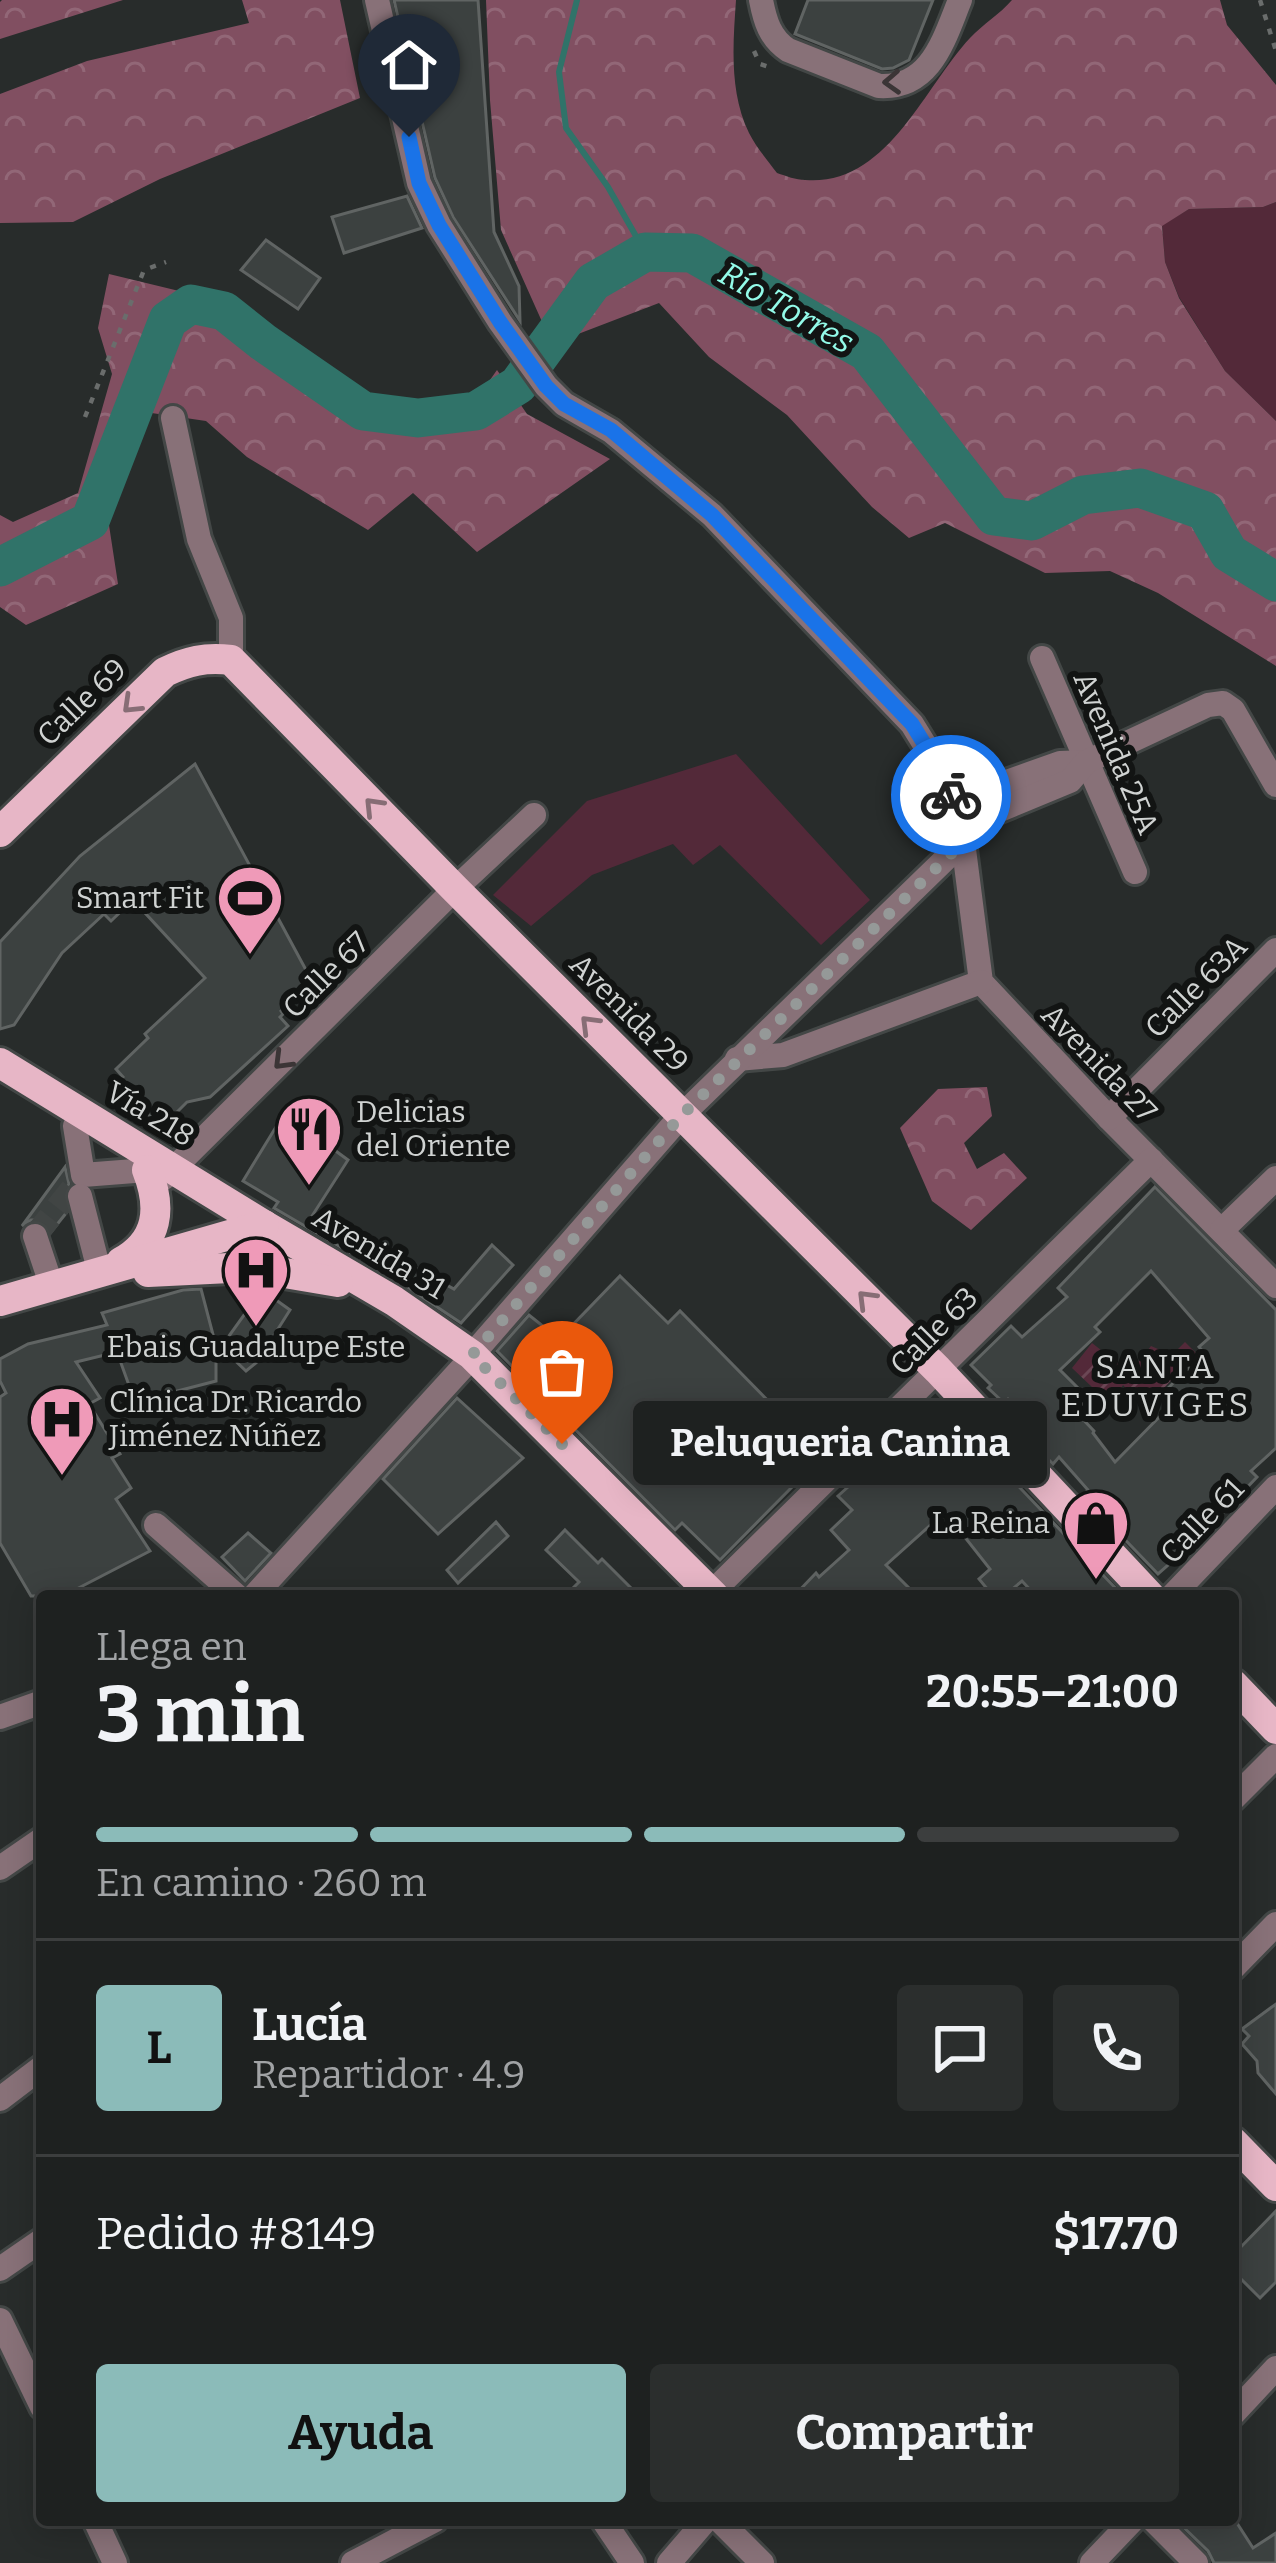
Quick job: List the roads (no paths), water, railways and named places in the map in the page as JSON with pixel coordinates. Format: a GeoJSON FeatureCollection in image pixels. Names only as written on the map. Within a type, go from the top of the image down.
{"type":"FeatureCollection","features":[{"type":"Feature","properties":{"kind":"main road","name":"Calle 69"},"geometry":{"type":"LineString","coordinates":[[0,832],[165,672],[188,661],[231,661]]}},
{"type":"Feature","properties":{"kind":"main road","name":"Avenida 29"},"geometry":{"type":"LineString","coordinates":[[231,661],[938,1370],[1144,1590]]}},
{"type":"Feature","properties":{"kind":"main road","name":"Vía 218"},"geometry":{"type":"LineString","coordinates":[[0,1063],[160,1173]]}},
{"type":"Feature","properties":{"kind":"main road","name":"Vía 218"},"geometry":{"type":"LineString","coordinates":[[0,1079],[254,1229]]}},
{"type":"Feature","properties":{"kind":"main road"},"geometry":{"type":"LineString","coordinates":[[100,1274],[130,1257],[147,1240],[156,1217],[160,1173]]}},
{"type":"Feature","properties":{"kind":"main road"},"geometry":{"type":"LineString","coordinates":[[0,1301],[254,1229]]}},
{"type":"Feature","properties":{"kind":"main road","name":"Avenida 31"},"geometry":{"type":"LineString","coordinates":[[254,1229],[468,1361]]}},
{"type":"Feature","properties":{"kind":"main road","name":"Avenida 31"},"geometry":{"type":"LineString","coordinates":[[254,1229],[394,1301],[468,1361],[701,1590]]}},
{"type":"Feature","properties":{"kind":"main road"},"geometry":{"type":"LineString","coordinates":[[100,1274],[250,1268],[338,1282]]}},
{"type":"Feature","properties":{"kind":"main road"},"geometry":{"type":"LineString","coordinates":[[1239,1690],[1276,1730]]}},
{"type":"Feature","properties":{"kind":"main road"},"geometry":{"type":"LineString","coordinates":[[1239,2126],[1276,2164]]}},
{"type":"Feature","properties":{"kind":"main road"},"geometry":{"type":"LineString","coordinates":[[1239,2148],[1276,2186]]}},
{"type":"Feature","properties":{"kind":"street"},"geometry":{"type":"LineString","coordinates":[[377,0],[419,183],[439,225],[546,386],[564,404],[611,430],[712,515],[912,724],[953,800],[962,833],[981,982],[783,1055],[737,1059]]}},
{"type":"Feature","properties":{"kind":"street"},"geometry":{"type":"LineString","coordinates":[[761,0],[777,43],[879,86],[892,87],[914,80],[930,64],[960,0]]}},
{"type":"Feature","properties":{"kind":"street"},"geometry":{"type":"LineString","coordinates":[[173,418],[199,538],[231,618],[231,661]]}},
{"type":"Feature","properties":{"kind":"street","name":"Avenida 25A"},"geometry":{"type":"LineString","coordinates":[[1042,658],[1135,872]]}},
{"type":"Feature","properties":{"kind":"street"},"geometry":{"type":"LineString","coordinates":[[953,800],[1060,763],[1086,762],[1208,704],[1223,703],[1233,710],[1276,785]]}},
{"type":"Feature","properties":{"kind":"street"},"geometry":{"type":"LineString","coordinates":[[259,1590],[468,1361],[681,1116],[962,833],[1070,781],[1086,762]]}},
{"type":"Feature","properties":{"kind":"street","name":"Calle 67"},"geometry":{"type":"LineString","coordinates":[[160,1173],[534,815]]}},
{"type":"Feature","properties":{"kind":"street","name":"Calle 63A"},"geometry":{"type":"LineString","coordinates":[[1108,1118],[1276,950]]}},
{"type":"Feature","properties":{"kind":"street","name":"Avenida 27"},"geometry":{"type":"LineString","coordinates":[[981,982],[1276,1286]]}},
{"type":"Feature","properties":{"kind":"street","name":"Calle 63"},"geometry":{"type":"LineString","coordinates":[[711,1590],[1151,1160]]}},
{"type":"Feature","properties":{"kind":"street"},"geometry":{"type":"LineString","coordinates":[[1222,1231],[1276,1178]]}},
{"type":"Feature","properties":{"kind":"street"},"geometry":{"type":"LineString","coordinates":[[80,1196],[100,1274]]}},
{"type":"Feature","properties":{"kind":"street"},"geometry":{"type":"LineString","coordinates":[[35,1236],[52,1287]]}},
{"type":"Feature","properties":{"kind":"street","name":"Calle 61"},"geometry":{"type":"LineString","coordinates":[[1178,1590],[1276,1487]]}},
{"type":"Feature","properties":{"kind":"street"},"geometry":{"type":"LineString","coordinates":[[156,1525],[230,1590]]}},
{"type":"Feature","properties":{"kind":"street"},"geometry":{"type":"LineString","coordinates":[[0,1717],[36,1704]]}},
{"type":"Feature","properties":{"kind":"street"},"geometry":{"type":"LineString","coordinates":[[1239,1793],[1276,1756]]}},
{"type":"Feature","properties":{"kind":"street"},"geometry":{"type":"LineString","coordinates":[[0,1868],[36,1843]]}},
{"type":"Feature","properties":{"kind":"street"},"geometry":{"type":"LineString","coordinates":[[1239,1962],[1276,1924]]}},
{"type":"Feature","properties":{"kind":"street"},"geometry":{"type":"LineString","coordinates":[[0,2098],[36,2072]]}},
{"type":"Feature","properties":{"kind":"street"},"geometry":{"type":"LineString","coordinates":[[0,2269],[36,2244]]}},
{"type":"Feature","properties":{"kind":"street"},"geometry":{"type":"LineString","coordinates":[[0,2320],[36,2395]]}},
{"type":"Feature","properties":{"kind":"street"},"geometry":{"type":"LineString","coordinates":[[1239,2408],[1276,2368]]}},
{"type":"Feature","properties":{"kind":"street"},"geometry":{"type":"LineString","coordinates":[[98,2526],[116,2563]]}},
{"type":"Feature","properties":{"kind":"street"},"geometry":{"type":"LineString","coordinates":[[353,2563],[424,2526]]}},
{"type":"Feature","properties":{"kind":"street"},"geometry":{"type":"LineString","coordinates":[[607,2526],[632,2563]]}},
{"type":"Feature","properties":{"kind":"street"},"geometry":{"type":"LineString","coordinates":[[669,2563],[701,2526]]}},
{"type":"Feature","properties":{"kind":"street"},"geometry":{"type":"LineString","coordinates":[[725,2526],[762,2563]]}},
{"type":"Feature","properties":{"kind":"street"},"geometry":{"type":"LineString","coordinates":[[1092,2563],[1127,2526]]}},
{"type":"Feature","properties":{"kind":"street"},"geometry":{"type":"LineString","coordinates":[[1159,2526],[1196,2563]]}},
{"type":"Feature","properties":{"kind":"waterway"},"geometry":{"type":"LineString","coordinates":[[577,0],[559,72],[566,128],[608,187],[645,252]]}},
{"type":"Feature","properties":{"kind":"waterway","name":"Río Torres"},"geometry":{"type":"LineString","coordinates":[[0,567],[90,521],[168,320],[191,304],[224,311],[363,411],[418,418],[476,411],[518,385],[593,282],[645,252],[692,253],[867,352],[994,516],[1032,521],[1083,495],[1140,488],[1205,511],[1229,553],[1276,582]]}},
{"type":"Feature","properties":{"kind":"tunnel"},"geometry":{"type":"LineString","coordinates":[[35,1236],[83,1175]]}},
{"type":"Feature","properties":{"kind":"place","name":"Smart Fit"},"geometry":{"type":"Point","coordinates":[250,957]}},
{"type":"Feature","properties":{"kind":"place","name":"Delicias del Oriente"},"geometry":{"type":"Point","coordinates":[309,1188]}},
{"type":"Feature","properties":{"kind":"place","name":"Ebais Guadalupe Este"},"geometry":{"type":"Point","coordinates":[256,1329]}},
{"type":"Feature","properties":{"kind":"place","name":"Peluqueria Canina"},"geometry":{"type":"Point","coordinates":[562,1444]}},
{"type":"Feature","properties":{"kind":"place","name":"Clínica Dr. Ricardo Jiménez Núñez"},"geometry":{"type":"Point","coordinates":[62,1478]}},
{"type":"Feature","properties":{"kind":"place","name":"La Reina"},"geometry":{"type":"Point","coordinates":[1096,1582]}},
{"type":"Feature","properties":{"kind":"district","name":"SANTA EDUVIGES"},"geometry":{"type":"Point","coordinates":[1156,1385]}}]}
